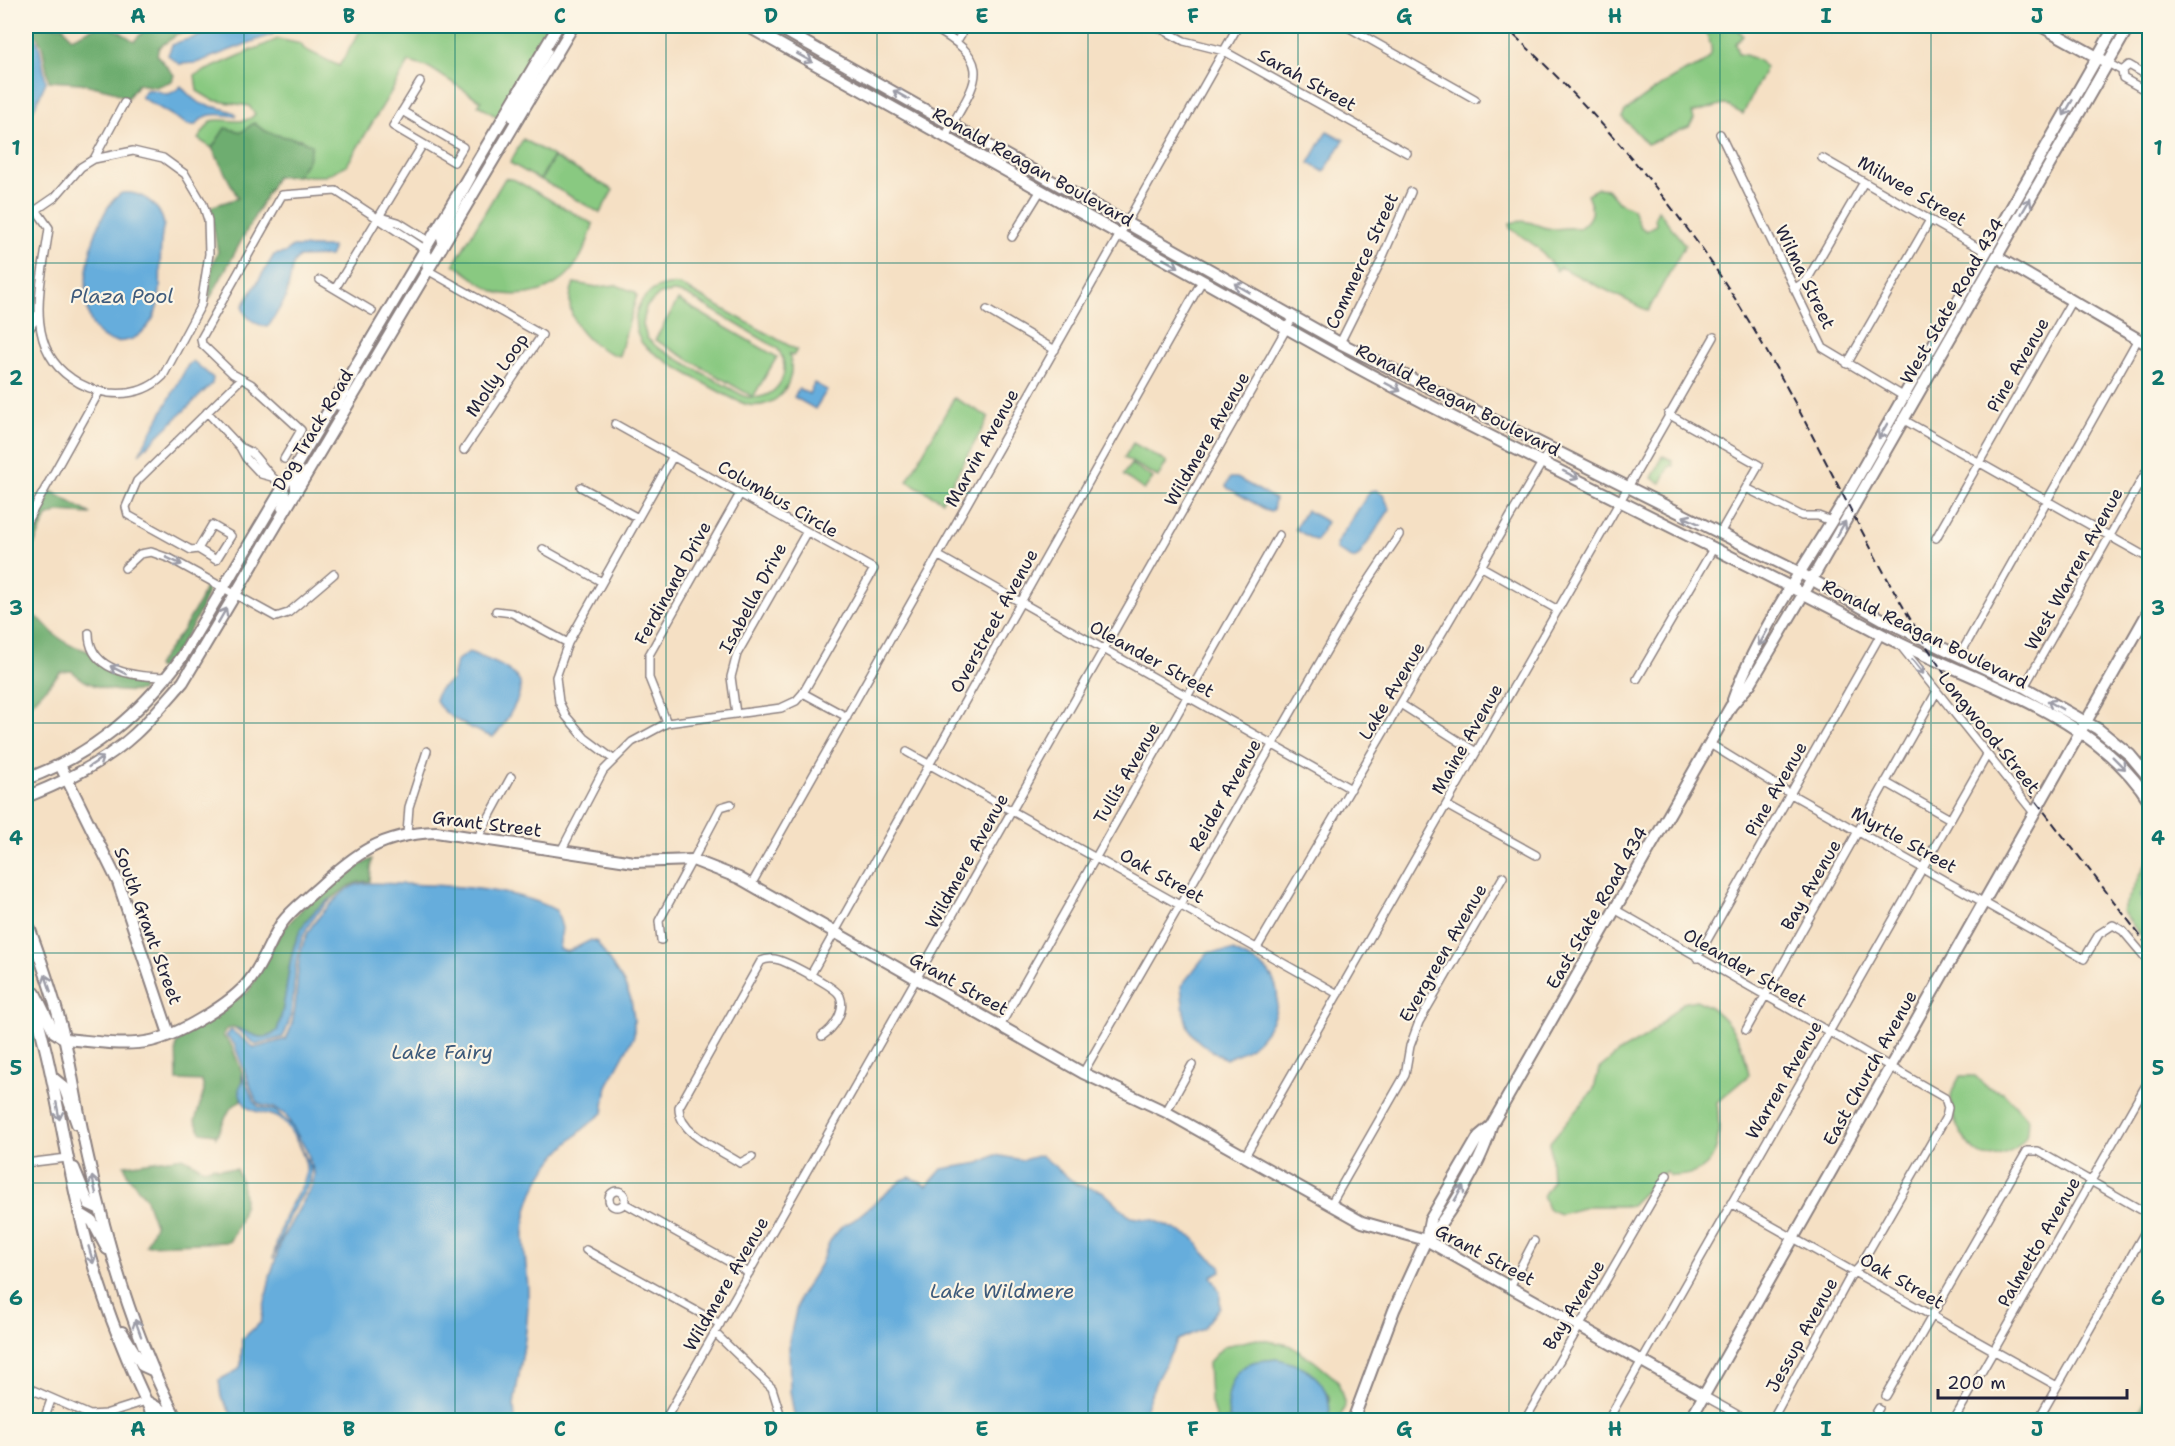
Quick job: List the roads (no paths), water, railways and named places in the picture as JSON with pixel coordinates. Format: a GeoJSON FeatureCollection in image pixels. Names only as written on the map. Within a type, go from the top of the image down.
{"type":"FeatureCollection","features":[{"type":"Feature","properties":{"kind":"main road","name":"Dog Track Road"},"geometry":{"type":"LineString","coordinates":[[26,797],[69,780],[134,735],[183,682],[573,26]]}},
{"type":"Feature","properties":{"kind":"main road","name":"Ronald Reagan Boulevard"},"geometry":{"type":"LineString","coordinates":[[776,26],[1340,343],[1627,489],[1812,579],[1884,620],[2024,687],[2086,723],[2121,747],[2150,779]]}},
{"type":"Feature","properties":{"kind":"main road"},"geometry":{"type":"LineString","coordinates":[[2041,26],[2108,63]]}},
{"type":"Feature","properties":{"kind":"main road","name":"West State Road 434"},"geometry":{"type":"LineString","coordinates":[[1792,586],[2115,26]]}},
{"type":"Feature","properties":{"kind":"main road","name":"West State Road 434"},"geometry":{"type":"LineString","coordinates":[[1804,593],[2129,26]]}},
{"type":"Feature","properties":{"kind":"main road","name":"Dog Track Road"},"geometry":{"type":"LineString","coordinates":[[26,779],[61,767],[109,734],[167,677],[224,588],[557,27]]}},
{"type":"Feature","properties":{"kind":"main road","name":"Ronald Reagan Boulevard"},"geometry":{"type":"LineString","coordinates":[[752,27],[1398,389],[1792,586],[1898,643],[1994,684],[2080,733],[2113,756],[2138,783],[2150,802]]}},
{"type":"Feature","properties":{"kind":"main road"},"geometry":{"type":"LineString","coordinates":[[1995,236],[1994,248],[1997,257],[2150,346]]}},
{"type":"Feature","properties":{"kind":"main road"},"geometry":{"type":"LineString","coordinates":[[1986,252],[1986,276]]}},
{"type":"Feature","properties":{"kind":"main road"},"geometry":{"type":"LineString","coordinates":[[1760,545],[1774,554],[1777,562]]}},
{"type":"Feature","properties":{"kind":"main road","name":"East State Road 434"},"geometry":{"type":"LineString","coordinates":[[1353,1420],[1394,1310],[1426,1240],[1440,1227],[1488,1142],[1491,1126],[1710,744],[1731,706],[1740,679],[1792,586]]}},
{"type":"Feature","properties":{"kind":"main road","name":"East State Road 434"},"geometry":{"type":"LineString","coordinates":[[1731,706],[1750,684],[1804,593]]}},
{"type":"Feature","properties":{"kind":"main road","name":"East Church Avenue"},"geometry":{"type":"LineString","coordinates":[[1690,1420],[2150,609]]}},
{"type":"Feature","properties":{"kind":"main road","name":"South Grant Street"},"geometry":{"type":"LineString","coordinates":[[61,767],[118,882],[169,1034]]}},
{"type":"Feature","properties":{"kind":"main road","name":"Grant Street"},"geometry":{"type":"LineString","coordinates":[[64,1039],[138,1043],[169,1034],[234,997],[250,979],[288,915],[350,858],[371,846],[407,834],[436,832],[634,862],[693,860],[726,871],[1083,1072],[1166,1112],[1376,1228],[1426,1240],[1704,1396]]}},
{"type":"Feature","properties":{"kind":"main road"},"geometry":{"type":"LineString","coordinates":[[26,920],[44,968],[64,1039],[84,1141],[114,1262],[154,1371],[177,1420]]}},
{"type":"Feature","properties":{"kind":"main road"},"geometry":{"type":"LineString","coordinates":[[26,978],[54,1032],[64,1039]]}},
{"type":"Feature","properties":{"kind":"main road"},"geometry":{"type":"LineString","coordinates":[[26,978],[52,1077],[79,1213],[111,1317],[155,1420]]}},
{"type":"Feature","properties":{"kind":"main road"},"geometry":{"type":"LineString","coordinates":[[52,1077],[64,1087],[84,1141]]}},
{"type":"Feature","properties":{"kind":"main road"},"geometry":{"type":"LineString","coordinates":[[68,1158],[82,1183],[89,1204],[100,1209]]}},
{"type":"Feature","properties":{"kind":"main road"},"geometry":{"type":"LineString","coordinates":[[79,1213],[92,1221],[114,1262]]}},
{"type":"Feature","properties":{"kind":"main road"},"geometry":{"type":"LineString","coordinates":[[111,1317],[143,1366],[154,1371]]}},
{"type":"Feature","properties":{"kind":"main road"},"geometry":{"type":"LineString","coordinates":[[146,1401],[160,1409],[167,1420]]}},
{"type":"Feature","properties":{"kind":"street"},"geometry":{"type":"LineString","coordinates":[[930,26],[965,47],[976,70],[973,86],[945,137]]}},
{"type":"Feature","properties":{"kind":"street"},"geometry":{"type":"LineString","coordinates":[[957,41],[966,26]]}},
{"type":"Feature","properties":{"kind":"street","name":"Sarah Street"},"geometry":{"type":"LineString","coordinates":[[1156,26],[1184,41],[1224,51],[1407,153]]}},
{"type":"Feature","properties":{"kind":"street","name":"Marvin Avenue"},"geometry":{"type":"LineString","coordinates":[[751,885],[1238,26]]}},
{"type":"Feature","properties":{"kind":"street"},"geometry":{"type":"LineString","coordinates":[[1346,26],[1475,99]]}},
{"type":"Feature","properties":{"kind":"street"},"geometry":{"type":"LineString","coordinates":[[516,123],[512,118],[514,112],[544,60],[557,27]]}},
{"type":"Feature","properties":{"kind":"street"},"geometry":{"type":"LineString","coordinates":[[2108,63],[2122,71]]}},
{"type":"Feature","properties":{"kind":"street"},"geometry":{"type":"LineString","coordinates":[[2150,77],[2129,65],[2122,71],[2122,78],[2150,93]]}},
{"type":"Feature","properties":{"kind":"street"},"geometry":{"type":"LineString","coordinates":[[402,111],[463,147],[454,162],[393,126],[402,111],[420,82]]}},
{"type":"Feature","properties":{"kind":"street"},"geometry":{"type":"LineString","coordinates":[[94,159],[124,103]]}},
{"type":"Feature","properties":{"kind":"street"},"geometry":{"type":"LineString","coordinates":[[477,188],[481,172],[506,130],[505,116]]}},
{"type":"Feature","properties":{"kind":"street","name":"Wilma Street"},"geometry":{"type":"LineString","coordinates":[[1720,134],[1823,348],[1903,396]]}},
{"type":"Feature","properties":{"kind":"street"},"geometry":{"type":"LineString","coordinates":[[335,289],[423,144]]}},
{"type":"Feature","properties":{"kind":"street"},"geometry":{"type":"LineString","coordinates":[[26,217],[55,197],[81,167],[94,159],[133,151],[149,153],[176,166],[185,174],[202,204],[210,235],[201,305],[163,376],[146,389],[124,393],[99,392],[73,379],[56,365],[42,341],[38,313],[49,228],[37,211]]}},
{"type":"Feature","properties":{"kind":"street","name":"Milwee Street"},"geometry":{"type":"LineString","coordinates":[[1822,158],[1986,252]]}},
{"type":"Feature","properties":{"kind":"street"},"geometry":{"type":"LineString","coordinates":[[442,248],[439,241],[440,236],[469,186],[476,166]]}},
{"type":"Feature","properties":{"kind":"street"},"geometry":{"type":"LineString","coordinates":[[1794,289],[1807,280],[1864,182]]}},
{"type":"Feature","properties":{"kind":"street"},"geometry":{"type":"LineString","coordinates":[[1012,237],[1041,189]]}},
{"type":"Feature","properties":{"kind":"street"},"geometry":{"type":"LineString","coordinates":[[284,459],[301,430],[251,384],[210,351],[201,339],[282,195],[336,191],[379,217],[399,233],[428,246]]}},
{"type":"Feature","properties":{"kind":"street","name":"Commerce Street"},"geometry":{"type":"LineString","coordinates":[[1340,343],[1380,263],[1411,192]]}},
{"type":"Feature","properties":{"kind":"street"},"geometry":{"type":"LineString","coordinates":[[368,372],[370,360],[429,259],[428,246],[399,222],[379,217]]}},
{"type":"Feature","properties":{"kind":"street"},"geometry":{"type":"LineString","coordinates":[[1847,364],[1930,220]]}},
{"type":"Feature","properties":{"kind":"street","name":"Molly Loop"},"geometry":{"type":"LineString","coordinates":[[429,271],[542,335],[464,450]]}},
{"type":"Feature","properties":{"kind":"street"},"geometry":{"type":"LineString","coordinates":[[320,280],[372,311]]}},
{"type":"Feature","properties":{"kind":"street","name":"Overstreet Avenue"},"geometry":{"type":"LineString","coordinates":[[810,976],[1203,280]]}},
{"type":"Feature","properties":{"kind":"street","name":"Pine Avenue"},"geometry":{"type":"LineString","coordinates":[[1936,538],[2072,300]]}},
{"type":"Feature","properties":{"kind":"street"},"geometry":{"type":"LineString","coordinates":[[987,310],[1055,350]]}},
{"type":"Feature","properties":{"kind":"street"},"geometry":{"type":"LineString","coordinates":[[26,335],[38,313]]}},
{"type":"Feature","properties":{"kind":"street","name":"Wildmere Avenue"},"geometry":{"type":"LineString","coordinates":[[665,1420],[1293,316]]}},
{"type":"Feature","properties":{"kind":"street","name":"Maine Avenue"},"geometry":{"type":"LineString","coordinates":[[1245,1156],[1714,337]]}},
{"type":"Feature","properties":{"kind":"street"},"geometry":{"type":"LineString","coordinates":[[1960,655],[2138,339]]}},
{"type":"Feature","properties":{"kind":"street"},"geometry":{"type":"LineString","coordinates":[[295,493],[293,487],[297,474],[354,378],[358,362]]}},
{"type":"Feature","properties":{"kind":"street"},"geometry":{"type":"LineString","coordinates":[[198,549],[212,525],[231,536],[216,560],[198,549],[191,550],[128,515],[126,507],[137,481],[242,379]]}},
{"type":"Feature","properties":{"kind":"street"},"geometry":{"type":"LineString","coordinates":[[26,523],[99,392]]}},
{"type":"Feature","properties":{"kind":"street"},"geometry":{"type":"LineString","coordinates":[[207,412],[254,461],[261,474],[272,477],[284,487],[285,500],[252,556],[247,574]]}},
{"type":"Feature","properties":{"kind":"street"},"geometry":{"type":"LineString","coordinates":[[1668,414],[1759,465],[1720,533]]}},
{"type":"Feature","properties":{"kind":"street"},"geometry":{"type":"LineString","coordinates":[[1904,420],[2150,559]]}},
{"type":"Feature","properties":{"kind":"street","name":"Columbus Circle"},"geometry":{"type":"LineString","coordinates":[[561,851],[603,771],[632,742],[667,723],[781,708],[796,701],[803,693],[874,569],[806,533],[615,424]]}},
{"type":"Feature","properties":{"kind":"street","name":"Lake Avenue"},"geometry":{"type":"LineString","coordinates":[[1257,948],[1402,705],[1550,449]]}},
{"type":"Feature","properties":{"kind":"street"},"geometry":{"type":"LineString","coordinates":[[613,759],[574,728],[559,702],[556,677],[568,643],[673,456]]}},
{"type":"Feature","properties":{"kind":"street","name":"West Warren Avenue"},"geometry":{"type":"LineString","coordinates":[[2024,687],[2150,465]]}},
{"type":"Feature","properties":{"kind":"street"},"geometry":{"type":"LineString","coordinates":[[581,487],[638,518]]}},
{"type":"Feature","properties":{"kind":"street"},"geometry":{"type":"LineString","coordinates":[[1746,488],[1802,516],[1818,516],[1831,521]]}},
{"type":"Feature","properties":{"kind":"street","name":"Ferdinand Drive"},"geometry":{"type":"LineString","coordinates":[[667,723],[649,678],[649,655],[740,494]]}},
{"type":"Feature","properties":{"kind":"street","name":"Isabella Drive"},"geometry":{"type":"LineString","coordinates":[[735,714],[730,678],[737,654],[806,533]]}},
{"type":"Feature","properties":{"kind":"street","name":"Tullis Avenue"},"geometry":{"type":"LineString","coordinates":[[1000,1026],[1279,535]]}},
{"type":"Feature","properties":{"kind":"street","name":"Reider Avenue"},"geometry":{"type":"LineString","coordinates":[[1083,1072],[1357,598],[1399,535]]}},
{"type":"Feature","properties":{"kind":"street"},"geometry":{"type":"LineString","coordinates":[[1637,679],[1714,547]]}},
{"type":"Feature","properties":{"kind":"street"},"geometry":{"type":"LineString","coordinates":[[543,549],[602,582]]}},
{"type":"Feature","properties":{"kind":"street"},"geometry":{"type":"LineString","coordinates":[[125,568],[140,554],[151,552],[188,568],[271,616],[279,617],[334,574]]}},
{"type":"Feature","properties":{"kind":"street","name":"Oleander Street"},"geometry":{"type":"LineString","coordinates":[[939,556],[1351,789]]}},
{"type":"Feature","properties":{"kind":"street"},"geometry":{"type":"LineString","coordinates":[[1482,567],[1558,610]]}},
{"type":"Feature","properties":{"kind":"street"},"geometry":{"type":"LineString","coordinates":[[496,611],[512,613],[568,643]]}},
{"type":"Feature","properties":{"kind":"street"},"geometry":{"type":"LineString","coordinates":[[89,633],[91,646],[96,655],[124,674],[167,677]]}},
{"type":"Feature","properties":{"kind":"street","name":"Pine Avenue"},"geometry":{"type":"LineString","coordinates":[[1697,958],[1881,634]]}},
{"type":"Feature","properties":{"kind":"street","name":"Longwood Street"},"geometry":{"type":"LineString","coordinates":[[1898,643],[2034,813]]}},
{"type":"Feature","properties":{"kind":"street","name":"Bay Avenue"},"geometry":{"type":"LineString","coordinates":[[1746,1030],[1937,691]]}},
{"type":"Feature","properties":{"kind":"street"},"geometry":{"type":"LineString","coordinates":[[803,693],[847,717]]}},
{"type":"Feature","properties":{"kind":"street"},"geometry":{"type":"LineString","coordinates":[[1402,705],[1476,752]]}},
{"type":"Feature","properties":{"kind":"street","name":"Myrtle Street"},"geometry":{"type":"LineString","coordinates":[[1710,744],[1791,794],[2084,960],[2099,934],[2113,925],[2123,931],[2150,963]]}},
{"type":"Feature","properties":{"kind":"street"},"geometry":{"type":"LineString","coordinates":[[407,834],[410,807],[427,751]]}},
{"type":"Feature","properties":{"kind":"street","name":"Oak Street"},"geometry":{"type":"LineString","coordinates":[[907,752],[1338,994]]}},
{"type":"Feature","properties":{"kind":"street"},"geometry":{"type":"LineString","coordinates":[[2142,769],[2150,754]]}},
{"type":"Feature","properties":{"kind":"street","name":"Warren Avenue"},"geometry":{"type":"LineString","coordinates":[[1608,1420],[1987,755]]}},
{"type":"Feature","properties":{"kind":"street"},"geometry":{"type":"LineString","coordinates":[[477,839],[511,777]]}},
{"type":"Feature","properties":{"kind":"street"},"geometry":{"type":"LineString","coordinates":[[1885,783],[1950,819]]}},
{"type":"Feature","properties":{"kind":"street"},"geometry":{"type":"LineString","coordinates":[[661,940],[659,921],[721,807],[731,804]]}},
{"type":"Feature","properties":{"kind":"street"},"geometry":{"type":"LineString","coordinates":[[1446,805],[1536,855]]}},
{"type":"Feature","properties":{"kind":"street","name":"Evergreen Avenue"},"geometry":{"type":"LineString","coordinates":[[1331,1204],[1405,1074],[1410,1046],[1419,1022],[1503,877]]}},
{"type":"Feature","properties":{"kind":"street","name":"Oleander Street"},"geometry":{"type":"LineString","coordinates":[[1616,910],[1945,1098],[1948,1108]]}},
{"type":"Feature","properties":{"kind":"street"},"geometry":{"type":"LineString","coordinates":[[752,1157],[740,1163],[687,1128],[680,1118],[680,1101],[761,961],[781,960],[836,991],[841,1001],[835,1023],[822,1036]]}},
{"type":"Feature","properties":{"kind":"street"},"geometry":{"type":"LineString","coordinates":[[1166,1112],[1192,1065]]}},
{"type":"Feature","properties":{"kind":"street","name":"Palmetto Avenue"},"geometry":{"type":"LineString","coordinates":[[1954,1420],[2150,1078]]}},
{"type":"Feature","properties":{"kind":"street","name":"Jessup Avenue"},"geometry":{"type":"LineString","coordinates":[[1772,1420],[1946,1117],[1948,1108]]}},
{"type":"Feature","properties":{"kind":"street"},"geometry":{"type":"LineString","coordinates":[[1886,1396],[2024,1155],[2030,1150],[2038,1151],[2150,1215]]}},
{"type":"Feature","properties":{"kind":"street"},"geometry":{"type":"LineString","coordinates":[[26,1163],[68,1158]]}},
{"type":"Feature","properties":{"kind":"street","name":"Bay Avenue"},"geometry":{"type":"LineString","coordinates":[[1525,1420],[1668,1175]]}},
{"type":"Feature","properties":{"kind":"street"},"geometry":{"type":"LineString","coordinates":[[624,1203],[749,1273]]}},
{"type":"Feature","properties":{"kind":"street","name":"Oak Street"},"geometry":{"type":"LineString","coordinates":[[1731,1203],[1995,1349],[2057,1386]]}},
{"type":"Feature","properties":{"kind":"street"},"geometry":{"type":"LineString","coordinates":[[2038,1420],[2150,1223]]}},
{"type":"Feature","properties":{"kind":"street"},"geometry":{"type":"LineString","coordinates":[[1510,1287],[1534,1241]]}},
{"type":"Feature","properties":{"kind":"street"},"geometry":{"type":"LineString","coordinates":[[586,1250],[720,1324]]}},
{"type":"Feature","properties":{"kind":"street"},"geometry":{"type":"LineString","coordinates":[[715,1333],[772,1388],[782,1420]]}},
{"type":"Feature","properties":{"kind":"street"},"geometry":{"type":"LineString","coordinates":[[26,1387],[82,1413],[97,1415],[146,1401]]}},
{"type":"Feature","properties":{"kind":"street","name":"Grant Street"},"geometry":{"type":"LineString","coordinates":[[1704,1396],[1747,1420]]}},
{"type":"Feature","properties":{"kind":"street"},"geometry":{"type":"LineString","coordinates":[[44,1420],[51,1400]]}},
{"type":"Feature","properties":{"kind":"street"},"geometry":{"type":"LineString","coordinates":[[1872,1420],[1879,1408]]}},
{"type":"Feature","properties":{"kind":"water"},"geometry":{"type":"Polygon","coordinates":[[[26,26],[39,45],[46,82],[26,126],[26,26]]]}},
{"type":"Feature","properties":{"kind":"water"},"geometry":{"type":"Polygon","coordinates":[[[215,26],[263,26],[273,34],[196,63],[179,64],[168,55],[172,45],[205,34],[215,26]]]}},
{"type":"Feature","properties":{"kind":"water"},"geometry":{"type":"Polygon","coordinates":[[[181,86],[200,103],[235,113],[236,116],[209,115],[196,125],[188,125],[141,97],[146,90],[157,90],[167,94],[181,86]]]}},
{"type":"Feature","properties":{"kind":"water"},"geometry":{"type":"Polygon","coordinates":[[[1327,131],[1344,140],[1324,172],[1309,163],[1327,131]]]}},
{"type":"Feature","properties":{"kind":"water","name":"Plaza Pool"},"geometry":{"type":"Polygon","coordinates":[[[122,193],[143,197],[154,205],[162,217],[164,224],[159,301],[154,315],[142,332],[129,340],[107,340],[94,327],[87,307],[86,281],[90,253],[98,227],[109,206],[122,193]]]}},
{"type":"Feature","properties":{"kind":"water"},"geometry":{"type":"Polygon","coordinates":[[[291,247],[332,247],[333,250],[330,256],[299,257],[293,264],[286,298],[270,324],[267,327],[263,326],[248,317],[243,306],[274,255],[285,253],[291,247]]]}},
{"type":"Feature","properties":{"kind":"water"},"geometry":{"type":"Polygon","coordinates":[[[193,361],[213,378],[212,384],[139,454],[188,365],[193,361]]]}},
{"type":"Feature","properties":{"kind":"water"},"geometry":{"type":"Polygon","coordinates":[[[814,383],[827,390],[815,409],[794,397],[799,389],[809,394],[814,383]]]}},
{"type":"Feature","properties":{"kind":"water"},"geometry":{"type":"Polygon","coordinates":[[[1230,478],[1237,478],[1275,499],[1273,510],[1270,512],[1229,489],[1226,486],[1230,478]]]}},
{"type":"Feature","properties":{"kind":"water"},"geometry":{"type":"Polygon","coordinates":[[[1376,490],[1383,495],[1390,509],[1359,556],[1354,559],[1337,550],[1336,544],[1370,491],[1376,490]]]}},
{"type":"Feature","properties":{"kind":"water"},"geometry":{"type":"Polygon","coordinates":[[[1306,510],[1327,522],[1316,541],[1295,529],[1306,510]]]}},
{"type":"Feature","properties":{"kind":"water"},"geometry":{"type":"Polygon","coordinates":[[[469,652],[508,670],[518,679],[520,685],[520,692],[513,709],[493,737],[450,716],[437,703],[436,697],[440,689],[452,680],[456,661],[469,652]]]}},
{"type":"Feature","properties":{"kind":"water"},"geometry":{"type":"Polygon","coordinates":[[[2149,880],[2149,913],[2141,896],[2149,880]]]}},
{"type":"Feature","properties":{"kind":"water","name":"Lake Fairy"},"geometry":{"type":"Polygon","coordinates":[[[364,883],[464,887],[516,895],[538,902],[557,911],[562,928],[559,949],[567,952],[591,940],[597,942],[624,983],[631,999],[634,1036],[607,1086],[603,1113],[550,1163],[532,1194],[527,1212],[524,1240],[528,1313],[514,1405],[515,1420],[235,1420],[221,1397],[219,1380],[238,1370],[241,1365],[242,1339],[261,1322],[270,1277],[282,1239],[313,1184],[314,1173],[307,1151],[285,1114],[256,1101],[234,1044],[226,1036],[231,1030],[255,1048],[286,1039],[294,1015],[299,963],[307,934],[317,919],[340,895],[351,887],[364,883]]]}},
{"type":"Feature","properties":{"kind":"water"},"geometry":{"type":"Polygon","coordinates":[[[333,898],[311,922],[302,939],[296,963],[291,1013],[283,1037],[256,1045],[235,1028],[261,1037],[277,1031],[296,940],[304,924],[316,910],[333,898]]]}},
{"type":"Feature","properties":{"kind":"water"},"geometry":{"type":"Polygon","coordinates":[[[1233,951],[1266,969],[1275,983],[1277,1003],[1271,1023],[1259,1040],[1248,1049],[1226,1059],[1202,1044],[1190,1031],[1184,1013],[1181,986],[1208,952],[1233,951]]]}},
{"type":"Feature","properties":{"kind":"water"},"geometry":{"type":"Polygon","coordinates":[[[242,1072],[254,1102],[259,1107],[276,1111],[292,1127],[311,1169],[310,1183],[290,1214],[273,1259],[288,1209],[303,1184],[306,1166],[298,1144],[280,1119],[250,1109],[245,1105],[239,1089],[243,1081],[242,1072]]]}},
{"type":"Feature","properties":{"kind":"water","name":"Lake Wildmere"},"geometry":{"type":"Polygon","coordinates":[[[995,1155],[1023,1160],[1041,1155],[1076,1184],[1102,1191],[1130,1217],[1154,1220],[1194,1238],[1203,1252],[1220,1265],[1221,1271],[1211,1276],[1220,1292],[1220,1307],[1203,1329],[1178,1340],[1157,1379],[1141,1420],[795,1420],[790,1391],[789,1341],[799,1298],[820,1265],[830,1241],[842,1226],[854,1220],[902,1180],[910,1177],[927,1186],[942,1169],[980,1163],[995,1155]]]}},
{"type":"Feature","properties":{"kind":"water"},"geometry":{"type":"Polygon","coordinates":[[[1278,1359],[1301,1367],[1318,1379],[1327,1396],[1330,1420],[1230,1420],[1229,1395],[1239,1372],[1253,1362],[1278,1359]]]}},
{"type":"Feature","properties":{"kind":"railway"},"geometry":{"type":"LineString","coordinates":[[1504,26],[1572,92],[1604,127],[1636,163],[1694,238],[1770,357],[1898,598],[1947,678],[2003,757],[2150,949]]}}]}
